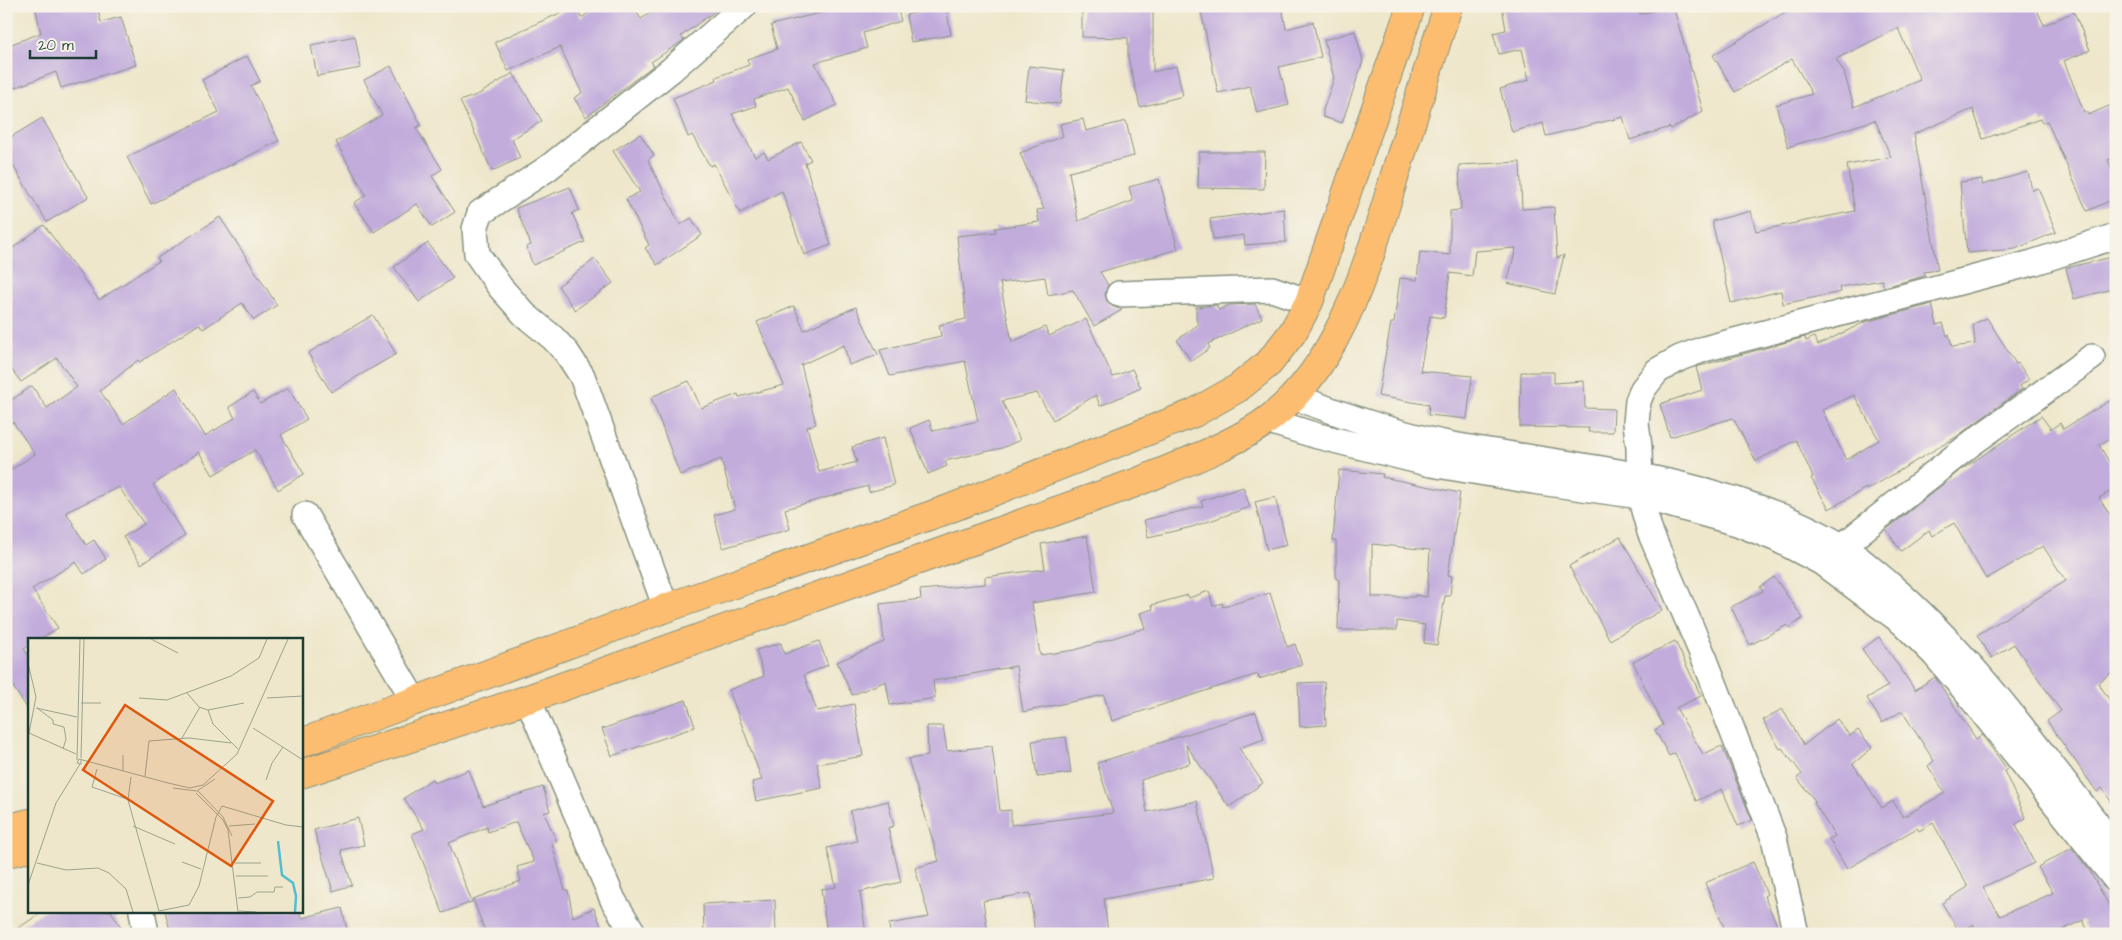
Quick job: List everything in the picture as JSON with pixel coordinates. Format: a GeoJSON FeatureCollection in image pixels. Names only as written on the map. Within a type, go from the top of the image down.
{"type":"FeatureCollection","features":[{"type":"Feature","properties":{"kind":"highway"},"geometry":{"type":"LineString","coordinates":[[302,743],[666,608],[946,510],[1201,409],[1238,388],[1269,362],[1293,332],[1309,302],[1411,6]]}},
{"type":"Feature","properties":{"kind":"highway"},"geometry":{"type":"LineString","coordinates":[[302,774],[528,699],[1143,479],[1232,440],[1266,420],[1293,396],[1329,350],[1347,310],[1376,237],[1448,6]]}},
{"type":"Feature","properties":{"kind":"highway"},"geometry":{"type":"LineString","coordinates":[[946,510],[958,546]]}},
{"type":"Feature","properties":{"kind":"highway"},"geometry":{"type":"LineString","coordinates":[[6,829],[28,824]]}},
{"type":"Feature","properties":{"kind":"highway"},"geometry":{"type":"LineString","coordinates":[[6,853],[28,848]]}},
{"type":"Feature","properties":{"kind":"street"},"geometry":{"type":"LineString","coordinates":[[666,608],[582,376],[567,353],[525,315],[500,287],[476,254],[475,229],[480,213],[548,168],[671,70],[744,6]]}},
{"type":"Feature","properties":{"kind":"street"},"geometry":{"type":"LineString","coordinates":[[1796,934],[1774,838],[1705,660],[1650,532],[1639,485],[1639,447],[1636,423],[1638,401],[1643,389],[1657,371],[1680,358],[1713,346],[2032,262],[2116,236]]}},
{"type":"Feature","properties":{"kind":"street"},"geometry":{"type":"LineString","coordinates":[[1119,294],[1272,289],[1309,302]]}},
{"type":"Feature","properties":{"kind":"street"},"geometry":{"type":"LineString","coordinates":[[1821,562],[1842,548],[1972,443],[2092,357]]}},
{"type":"Feature","properties":{"kind":"street"},"geometry":{"type":"LineString","coordinates":[[1293,396],[1345,416],[1451,445],[1639,485],[1777,539],[1821,562],[1903,623],[1934,654],[2116,880]]}},
{"type":"Feature","properties":{"kind":"street"},"geometry":{"type":"LineString","coordinates":[[1266,420],[1314,435],[1431,464],[1533,481],[1639,485],[1720,495],[1777,516],[1829,539],[1916,607],[1946,638],[1981,678],[2116,848]]}},
{"type":"Feature","properties":{"kind":"street"},"geometry":{"type":"LineString","coordinates":[[305,515],[415,702]]}},
{"type":"Feature","properties":{"kind":"street"},"geometry":{"type":"LineString","coordinates":[[528,699],[613,900],[634,934]]}},
{"type":"Feature","properties":{"kind":"street"},"geometry":{"type":"LineString","coordinates":[[142,912],[146,934]]}},
{"type":"Feature","properties":{"kind":"building"},"geometry":{"type":"Polygon","coordinates":[[[35,6],[97,6],[101,22],[121,17],[136,65],[61,88],[56,72],[6,91],[6,46],[41,33],[35,6]]]}},
{"type":"Feature","properties":{"kind":"building"},"geometry":{"type":"Polygon","coordinates":[[[576,6],[581,18],[599,6],[633,6],[641,19],[661,6],[722,6],[681,36],[684,40],[651,62],[654,65],[586,117],[574,98],[582,93],[560,47],[508,71],[495,42],[576,6]]]}},
{"type":"Feature","properties":{"kind":"building"},"geometry":{"type":"Polygon","coordinates":[[[833,6],[897,6],[901,21],[863,33],[867,48],[815,63],[837,105],[805,121],[788,87],[754,99],[756,106],[732,114],[755,157],[764,152],[768,159],[801,142],[811,160],[805,163],[831,245],[804,255],[782,191],[740,213],[714,164],[710,166],[692,135],[688,137],[673,98],[717,80],[716,77],[749,65],[747,59],[777,49],[771,25],[824,12],[823,9],[833,6]]]}},
{"type":"Feature","properties":{"kind":"building"},"geometry":{"type":"Polygon","coordinates":[[[946,6],[951,35],[911,42],[906,15],[946,6]]]}},
{"type":"Feature","properties":{"kind":"building"},"geometry":{"type":"Polygon","coordinates":[[[1082,6],[1153,6],[1153,72],[1176,66],[1183,96],[1140,107],[1128,57],[1128,38],[1082,37],[1082,6]]]}},
{"type":"Feature","properties":{"kind":"building"},"geometry":{"type":"Polygon","coordinates":[[[1200,6],[1282,6],[1286,29],[1313,22],[1321,57],[1279,67],[1289,105],[1257,113],[1250,86],[1218,93],[1200,6]]]}},
{"type":"Feature","properties":{"kind":"building"},"geometry":{"type":"Polygon","coordinates":[[[1502,6],[1638,6],[1640,14],[1673,6],[1703,111],[1671,129],[1670,127],[1630,140],[1623,117],[1546,136],[1543,123],[1512,132],[1500,89],[1529,80],[1522,49],[1499,54],[1493,33],[1506,30],[1502,6]]]}},
{"type":"Feature","properties":{"kind":"building"},"geometry":{"type":"Polygon","coordinates":[[[1796,6],[2035,6],[2044,25],[2074,12],[2090,50],[2064,61],[2084,112],[2086,111],[2088,115],[2116,103],[2116,157],[2108,160],[2116,178],[2116,198],[2087,211],[2047,121],[2042,123],[2040,119],[1983,139],[1973,109],[1914,134],[1938,270],[1924,272],[1925,276],[1884,287],[1882,280],[1840,287],[1841,292],[1783,304],[1781,291],[1731,303],[1712,221],[1751,211],[1756,231],[1855,211],[1847,165],[1891,157],[1875,120],[1788,147],[1776,105],[1812,94],[1792,59],[1735,92],[1713,55],[1796,6]],[[1898,28],[1836,59],[1844,72],[1854,107],[1920,80],[1898,28]]]}},
{"type":"Feature","properties":{"kind":"building"},"geometry":{"type":"Polygon","coordinates":[[[1355,31],[1363,61],[1342,123],[1323,117],[1323,110],[1334,78],[1324,40],[1355,31]]]}},
{"type":"Feature","properties":{"kind":"building"},"geometry":{"type":"Polygon","coordinates":[[[355,36],[361,68],[317,76],[311,45],[355,36]]]}},
{"type":"Feature","properties":{"kind":"building"},"geometry":{"type":"Polygon","coordinates":[[[247,56],[260,81],[251,86],[279,141],[151,204],[127,157],[219,112],[202,80],[247,56]]]}},
{"type":"Feature","properties":{"kind":"building"},"geometry":{"type":"Polygon","coordinates":[[[391,66],[421,125],[416,128],[442,169],[432,176],[455,212],[432,227],[417,204],[374,232],[354,203],[366,195],[336,142],[382,115],[364,80],[391,66]]]}},
{"type":"Feature","properties":{"kind":"building"},"geometry":{"type":"Polygon","coordinates":[[[1029,66],[1064,70],[1060,104],[1025,100],[1029,66]]]}},
{"type":"Feature","properties":{"kind":"building"},"geometry":{"type":"Polygon","coordinates":[[[513,73],[542,121],[512,139],[520,158],[492,171],[460,101],[479,94],[513,73]]]}},
{"type":"Feature","properties":{"kind":"building"},"geometry":{"type":"Polygon","coordinates":[[[42,118],[88,197],[47,222],[6,154],[6,140],[42,118]]]}},
{"type":"Feature","properties":{"kind":"building"},"geometry":{"type":"Polygon","coordinates":[[[1083,119],[1086,131],[1126,121],[1134,156],[1069,172],[1078,221],[1133,201],[1129,187],[1159,179],[1178,249],[1100,272],[1108,285],[1105,294],[1107,301],[1112,306],[1122,310],[1094,326],[1073,290],[1048,295],[1045,277],[1000,283],[1012,342],[1045,327],[1049,336],[1086,319],[1113,377],[1132,369],[1141,388],[1100,406],[1096,395],[1053,420],[1037,393],[1002,401],[1020,440],[1002,448],[945,461],[947,466],[928,474],[910,428],[929,420],[933,431],[978,421],[965,361],[890,376],[880,350],[941,336],[939,325],[966,319],[957,236],[996,232],[995,228],[1039,222],[1037,210],[1044,209],[1020,153],[1063,136],[1060,124],[1083,119]]]}},
{"type":"Feature","properties":{"kind":"building"},"geometry":{"type":"Polygon","coordinates":[[[640,134],[654,155],[648,160],[680,225],[691,218],[702,235],[657,265],[645,248],[649,245],[626,199],[640,192],[613,151],[640,134]]]}},
{"type":"Feature","properties":{"kind":"building"},"geometry":{"type":"Polygon","coordinates":[[[1199,152],[1265,152],[1264,189],[1198,188],[1199,152]]]}},
{"type":"Feature","properties":{"kind":"building"},"geometry":{"type":"Polygon","coordinates":[[[1520,162],[1522,209],[1554,207],[1557,258],[1564,255],[1555,294],[1507,283],[1516,248],[1475,251],[1472,276],[1450,273],[1444,318],[1430,316],[1420,371],[1472,376],[1467,419],[1428,415],[1429,405],[1378,396],[1391,323],[1394,323],[1400,278],[1417,280],[1420,252],[1450,255],[1450,211],[1461,210],[1459,165],[1520,162]]]}},
{"type":"Feature","properties":{"kind":"building"},"geometry":{"type":"Polygon","coordinates":[[[2028,172],[2032,190],[2038,188],[2056,232],[2015,249],[1967,253],[1960,182],[1982,179],[1982,185],[2028,172]]]}},
{"type":"Feature","properties":{"kind":"building"},"geometry":{"type":"Polygon","coordinates":[[[570,187],[579,210],[572,213],[585,242],[533,265],[526,247],[531,245],[516,208],[570,187]]]}},
{"type":"Feature","properties":{"kind":"building"},"geometry":{"type":"Polygon","coordinates":[[[1284,209],[1286,242],[1245,245],[1244,235],[1213,239],[1210,219],[1284,209]]]}},
{"type":"Feature","properties":{"kind":"building"},"geometry":{"type":"Polygon","coordinates":[[[220,217],[277,305],[254,320],[242,303],[203,329],[199,324],[140,362],[138,360],[100,391],[123,424],[176,388],[205,436],[235,418],[229,407],[253,392],[260,404],[288,388],[307,419],[281,435],[304,474],[278,490],[255,450],[213,475],[199,452],[153,485],[185,536],[141,564],[123,537],[144,524],[119,487],[66,512],[86,545],[94,540],[106,559],[84,574],[76,562],[32,589],[58,628],[42,638],[28,638],[28,647],[24,649],[28,655],[28,709],[6,676],[6,473],[35,454],[13,422],[6,427],[6,404],[32,386],[47,408],[77,387],[57,358],[21,382],[6,362],[6,253],[44,225],[99,300],[159,261],[157,258],[220,217]]]}},
{"type":"Feature","properties":{"kind":"building"},"geometry":{"type":"Polygon","coordinates":[[[428,243],[453,278],[419,302],[394,267],[428,243]]]}},
{"type":"Feature","properties":{"kind":"building"},"geometry":{"type":"Polygon","coordinates":[[[2116,256],[2116,288],[2074,299],[2066,268],[2116,256]]]}},
{"type":"Feature","properties":{"kind":"building"},"geometry":{"type":"Polygon","coordinates":[[[595,259],[613,283],[575,310],[558,286],[595,259]]]}},
{"type":"Feature","properties":{"kind":"building"},"geometry":{"type":"Polygon","coordinates":[[[1255,304],[1262,318],[1208,344],[1210,348],[1191,361],[1177,340],[1199,324],[1196,320],[1196,307],[1216,305],[1219,310],[1229,305],[1255,304]]]}},
{"type":"Feature","properties":{"kind":"building"},"geometry":{"type":"Polygon","coordinates":[[[1932,304],[1937,325],[1943,323],[1947,336],[1949,334],[1952,347],[1975,344],[1973,324],[1987,318],[2016,364],[2018,363],[2029,379],[2020,386],[2022,389],[1956,437],[1867,490],[1866,488],[1829,509],[1811,478],[1813,477],[1796,440],[1756,461],[1733,418],[1670,437],[1660,404],[1702,390],[1696,367],[1805,337],[1806,341],[1814,337],[1818,345],[1865,322],[1932,304]],[[1854,395],[1822,410],[1846,460],[1879,440],[1854,395]]]}},
{"type":"Feature","properties":{"kind":"building"},"geometry":{"type":"Polygon","coordinates":[[[794,306],[804,330],[856,307],[878,355],[849,365],[844,345],[801,365],[816,424],[807,427],[819,472],[857,462],[852,447],[883,438],[894,485],[869,492],[868,486],[785,509],[790,529],[723,548],[714,515],[735,509],[721,459],[680,475],[651,397],[689,381],[701,408],[738,394],[739,397],[784,385],[757,322],[794,306]]]}},
{"type":"Feature","properties":{"kind":"building"},"geometry":{"type":"Polygon","coordinates":[[[373,315],[396,354],[331,392],[308,353],[373,315]]]}},
{"type":"Feature","properties":{"kind":"building"},"geometry":{"type":"Polygon","coordinates":[[[1521,372],[1554,372],[1554,383],[1584,381],[1585,408],[1614,409],[1613,432],[1588,432],[1589,428],[1520,427],[1521,372]]]}},
{"type":"Feature","properties":{"kind":"building"},"geometry":{"type":"Polygon","coordinates":[[[2116,397],[2116,435],[2099,445],[2116,473],[2116,488],[2099,498],[2116,524],[2116,669],[2098,683],[2116,709],[2116,809],[2102,788],[2097,792],[2047,721],[2061,711],[2014,644],[1992,658],[1977,635],[2066,581],[2043,546],[1986,579],[1954,523],[1932,536],[1929,530],[1901,551],[1886,530],[1958,472],[2041,416],[2051,429],[2060,423],[2063,429],[2116,397]]]}},
{"type":"Feature","properties":{"kind":"building"},"geometry":{"type":"Polygon","coordinates":[[[1339,470],[1383,474],[1382,477],[1460,493],[1448,575],[1452,576],[1450,596],[1445,596],[1437,645],[1424,643],[1425,625],[1397,621],[1397,630],[1338,630],[1339,579],[1336,579],[1336,541],[1333,541],[1339,470]],[[1372,544],[1372,597],[1415,597],[1415,595],[1427,597],[1430,550],[1372,544]]]}},
{"type":"Feature","properties":{"kind":"building"},"geometry":{"type":"Polygon","coordinates":[[[1243,487],[1250,507],[1192,527],[1148,537],[1144,520],[1203,506],[1201,501],[1243,487]]]}},
{"type":"Feature","properties":{"kind":"building"},"geometry":{"type":"Polygon","coordinates":[[[1275,497],[1287,545],[1267,550],[1255,502],[1275,497]]]}},
{"type":"Feature","properties":{"kind":"building"},"geometry":{"type":"Polygon","coordinates":[[[1087,536],[1096,592],[1032,603],[1040,655],[1075,650],[1145,628],[1140,613],[1153,609],[1152,605],[1188,595],[1189,598],[1209,591],[1213,606],[1222,603],[1223,607],[1270,593],[1287,647],[1295,644],[1302,665],[1259,679],[1258,674],[1112,721],[1104,695],[1023,712],[1016,666],[933,681],[935,698],[890,705],[886,681],[852,695],[837,662],[884,642],[880,604],[921,599],[920,590],[985,584],[985,577],[1045,569],[1041,544],[1087,536]]]}},
{"type":"Feature","properties":{"kind":"building"},"geometry":{"type":"Polygon","coordinates":[[[1620,537],[1662,610],[1610,640],[1569,566],[1620,537]]]}},
{"type":"Feature","properties":{"kind":"building"},"geometry":{"type":"Polygon","coordinates":[[[1774,577],[1803,618],[1789,628],[1787,625],[1750,645],[1731,607],[1763,591],[1760,587],[1774,577]]]}},
{"type":"Feature","properties":{"kind":"building"},"geometry":{"type":"Polygon","coordinates":[[[1879,637],[1915,690],[1935,677],[1976,739],[1982,735],[2007,769],[2004,771],[2026,818],[2016,824],[2034,863],[1983,887],[2000,916],[2053,893],[2038,867],[2072,848],[2089,870],[2116,918],[2116,934],[2089,934],[2083,920],[2054,934],[1958,934],[1975,926],[1974,924],[1960,933],[1942,903],[1968,887],[1933,823],[1919,831],[1917,828],[1847,869],[1829,839],[1835,836],[1814,803],[1816,802],[1797,778],[1802,774],[1782,748],[1780,749],[1763,720],[1782,709],[1804,745],[1837,719],[1850,736],[1858,730],[1872,748],[1853,764],[1882,808],[1893,801],[1903,817],[1945,793],[1928,766],[1934,761],[1902,711],[1882,723],[1867,698],[1888,686],[1862,649],[1879,637]]]}},
{"type":"Feature","properties":{"kind":"building"},"geometry":{"type":"Polygon","coordinates":[[[819,641],[828,665],[804,675],[817,711],[854,704],[863,756],[817,764],[822,788],[756,801],[752,782],[762,780],[729,690],[764,676],[756,650],[781,643],[784,654],[819,641]]]}},
{"type":"Feature","properties":{"kind":"building"},"geometry":{"type":"Polygon","coordinates":[[[1675,641],[1701,696],[1676,708],[1703,754],[1722,746],[1752,820],[1738,826],[1722,789],[1696,801],[1675,753],[1669,756],[1655,730],[1663,725],[1633,662],[1675,641]]]}},
{"type":"Feature","properties":{"kind":"building"},"geometry":{"type":"Polygon","coordinates":[[[1324,682],[1326,725],[1300,727],[1298,683],[1324,682]]]}},
{"type":"Feature","properties":{"kind":"building"},"geometry":{"type":"Polygon","coordinates":[[[686,700],[695,727],[612,756],[602,729],[686,700]]]}},
{"type":"Feature","properties":{"kind":"building"},"geometry":{"type":"Polygon","coordinates":[[[1256,712],[1264,739],[1239,748],[1263,783],[1229,807],[1186,745],[1190,763],[1141,780],[1147,812],[1197,801],[1214,878],[1104,899],[1108,934],[1035,934],[1030,893],[983,901],[988,934],[890,934],[889,924],[929,917],[915,868],[939,861],[908,759],[928,756],[927,726],[943,726],[947,751],[992,746],[1000,811],[1011,810],[1011,825],[1113,813],[1097,763],[1256,712]]]}},
{"type":"Feature","properties":{"kind":"building"},"geometry":{"type":"Polygon","coordinates":[[[1066,737],[1071,773],[1037,777],[1032,741],[1066,737]]]}},
{"type":"Feature","properties":{"kind":"building"},"geometry":{"type":"Polygon","coordinates":[[[469,770],[483,806],[543,787],[550,811],[544,813],[557,842],[552,844],[565,890],[568,890],[573,917],[594,908],[604,934],[486,934],[473,899],[521,881],[517,867],[534,862],[516,822],[488,832],[487,827],[449,843],[472,902],[443,913],[412,834],[424,829],[404,798],[432,779],[434,783],[469,770]]]}},
{"type":"Feature","properties":{"kind":"building"},"geometry":{"type":"Polygon","coordinates":[[[888,801],[894,826],[888,828],[901,882],[860,892],[866,934],[827,934],[821,889],[836,887],[827,848],[857,841],[850,811],[888,801]]]}},
{"type":"Feature","properties":{"kind":"building"},"geometry":{"type":"Polygon","coordinates":[[[358,818],[364,845],[341,850],[352,885],[333,891],[314,830],[358,818]]]}},
{"type":"Feature","properties":{"kind":"building"},"geometry":{"type":"Polygon","coordinates":[[[1753,862],[1767,894],[1764,896],[1781,934],[1727,934],[1705,883],[1753,862]]]}},
{"type":"Feature","properties":{"kind":"building"},"geometry":{"type":"Polygon","coordinates":[[[775,900],[776,934],[704,934],[703,904],[775,900]]]}},
{"type":"Feature","properties":{"kind":"building"},"geometry":{"type":"Polygon","coordinates":[[[342,908],[348,934],[171,934],[165,912],[299,912],[302,918],[342,908]]]}},
{"type":"Feature","properties":{"kind":"building"},"geometry":{"type":"Polygon","coordinates":[[[42,912],[112,912],[125,934],[9,934],[42,912]]]}}]}
